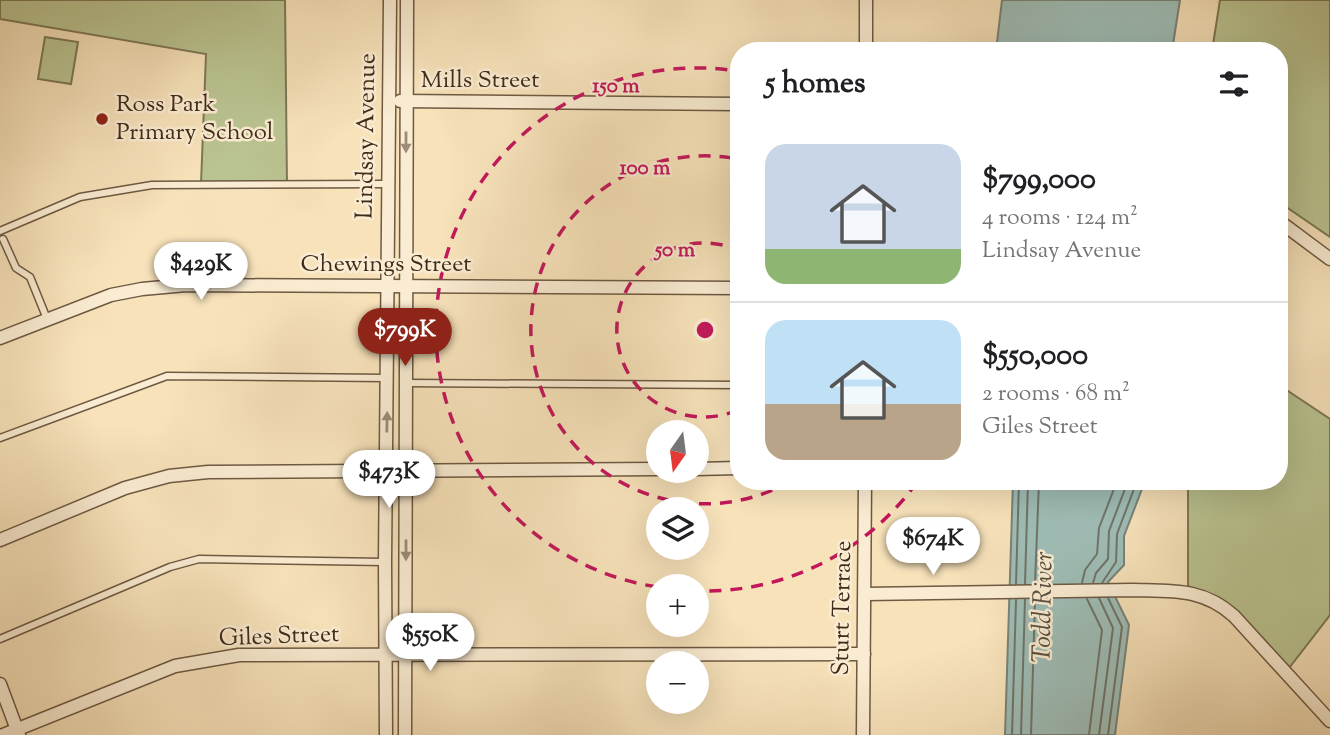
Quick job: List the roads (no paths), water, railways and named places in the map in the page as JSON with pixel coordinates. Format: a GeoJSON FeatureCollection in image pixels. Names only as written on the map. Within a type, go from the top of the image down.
{"type":"FeatureCollection","features":[{"type":"Feature","properties":{"kind":"street","name":"Lindsay Avenue"},"geometry":{"type":"LineString","coordinates":[[386,735],[390,0]]}},
{"type":"Feature","properties":{"kind":"street","name":"Lindsay Avenue"},"geometry":{"type":"LineString","coordinates":[[405,735],[407,0]]}},
{"type":"Feature","properties":{"kind":"street"},"geometry":{"type":"LineString","coordinates":[[866,0],[866,42]]}},
{"type":"Feature","properties":{"kind":"street","name":"Mills Street"},"geometry":{"type":"LineString","coordinates":[[389,100],[730,104]]}},
{"type":"Feature","properties":{"kind":"street"},"geometry":{"type":"LineString","coordinates":[[1288,228],[1330,259]]}},
{"type":"Feature","properties":{"kind":"street","name":"Chewings Street"},"geometry":{"type":"LineString","coordinates":[[0,338],[111,295],[186,285],[730,288]]}},
{"type":"Feature","properties":{"kind":"street"},"geometry":{"type":"LineString","coordinates":[[709,469],[730,468]]}},
{"type":"Feature","properties":{"kind":"street"},"geometry":{"type":"LineString","coordinates":[[0,540],[125,488],[169,477],[208,472],[646,469]]}},
{"type":"Feature","properties":{"kind":"street","name":"Sturt Terrace"},"geometry":{"type":"LineString","coordinates":[[863,735],[865,490]]}},
{"type":"Feature","properties":{"kind":"street"},"geometry":{"type":"LineString","coordinates":[[864,594],[1142,590],[1206,596],[1221,604],[1234,616],[1330,720]]}},
{"type":"Feature","properties":{"kind":"street","name":"Giles Street"},"geometry":{"type":"LineString","coordinates":[[4,735],[18,732],[174,666],[239,655],[864,654]]}},
{"type":"Feature","properties":{"kind":"street"},"geometry":{"type":"LineString","coordinates":[[0,684],[18,732]]}},
{"type":"Feature","properties":{"kind":"lane"},"geometry":{"type":"LineString","coordinates":[[47,319],[30,276],[16,268],[2,235],[80,197],[152,185],[388,184]]}},
{"type":"Feature","properties":{"kind":"lane"},"geometry":{"type":"LineString","coordinates":[[0,438],[167,376],[388,379]]}},
{"type":"Feature","properties":{"kind":"lane"},"geometry":{"type":"LineString","coordinates":[[405,383],[730,385]]}},
{"type":"Feature","properties":{"kind":"lane"},"geometry":{"type":"LineString","coordinates":[[0,639],[170,567],[200,559],[385,562]]}},
{"type":"Feature","properties":{"kind":"water"},"geometry":{"type":"Polygon","coordinates":[[[1002,0],[1180,0],[1173,42],[997,42],[1002,0]]]}},
{"type":"Feature","properties":{"kind":"water","name":"Todd River"},"geometry":{"type":"Polygon","coordinates":[[[1013,490],[1142,490],[1124,536],[1124,565],[1108,582],[1129,625],[1115,735],[1005,735],[1013,490]]]}},
{"type":"Feature","properties":{"kind":"place","name":"Ross Park Primary School"},"geometry":{"type":"Point","coordinates":[102,119]}}]}
